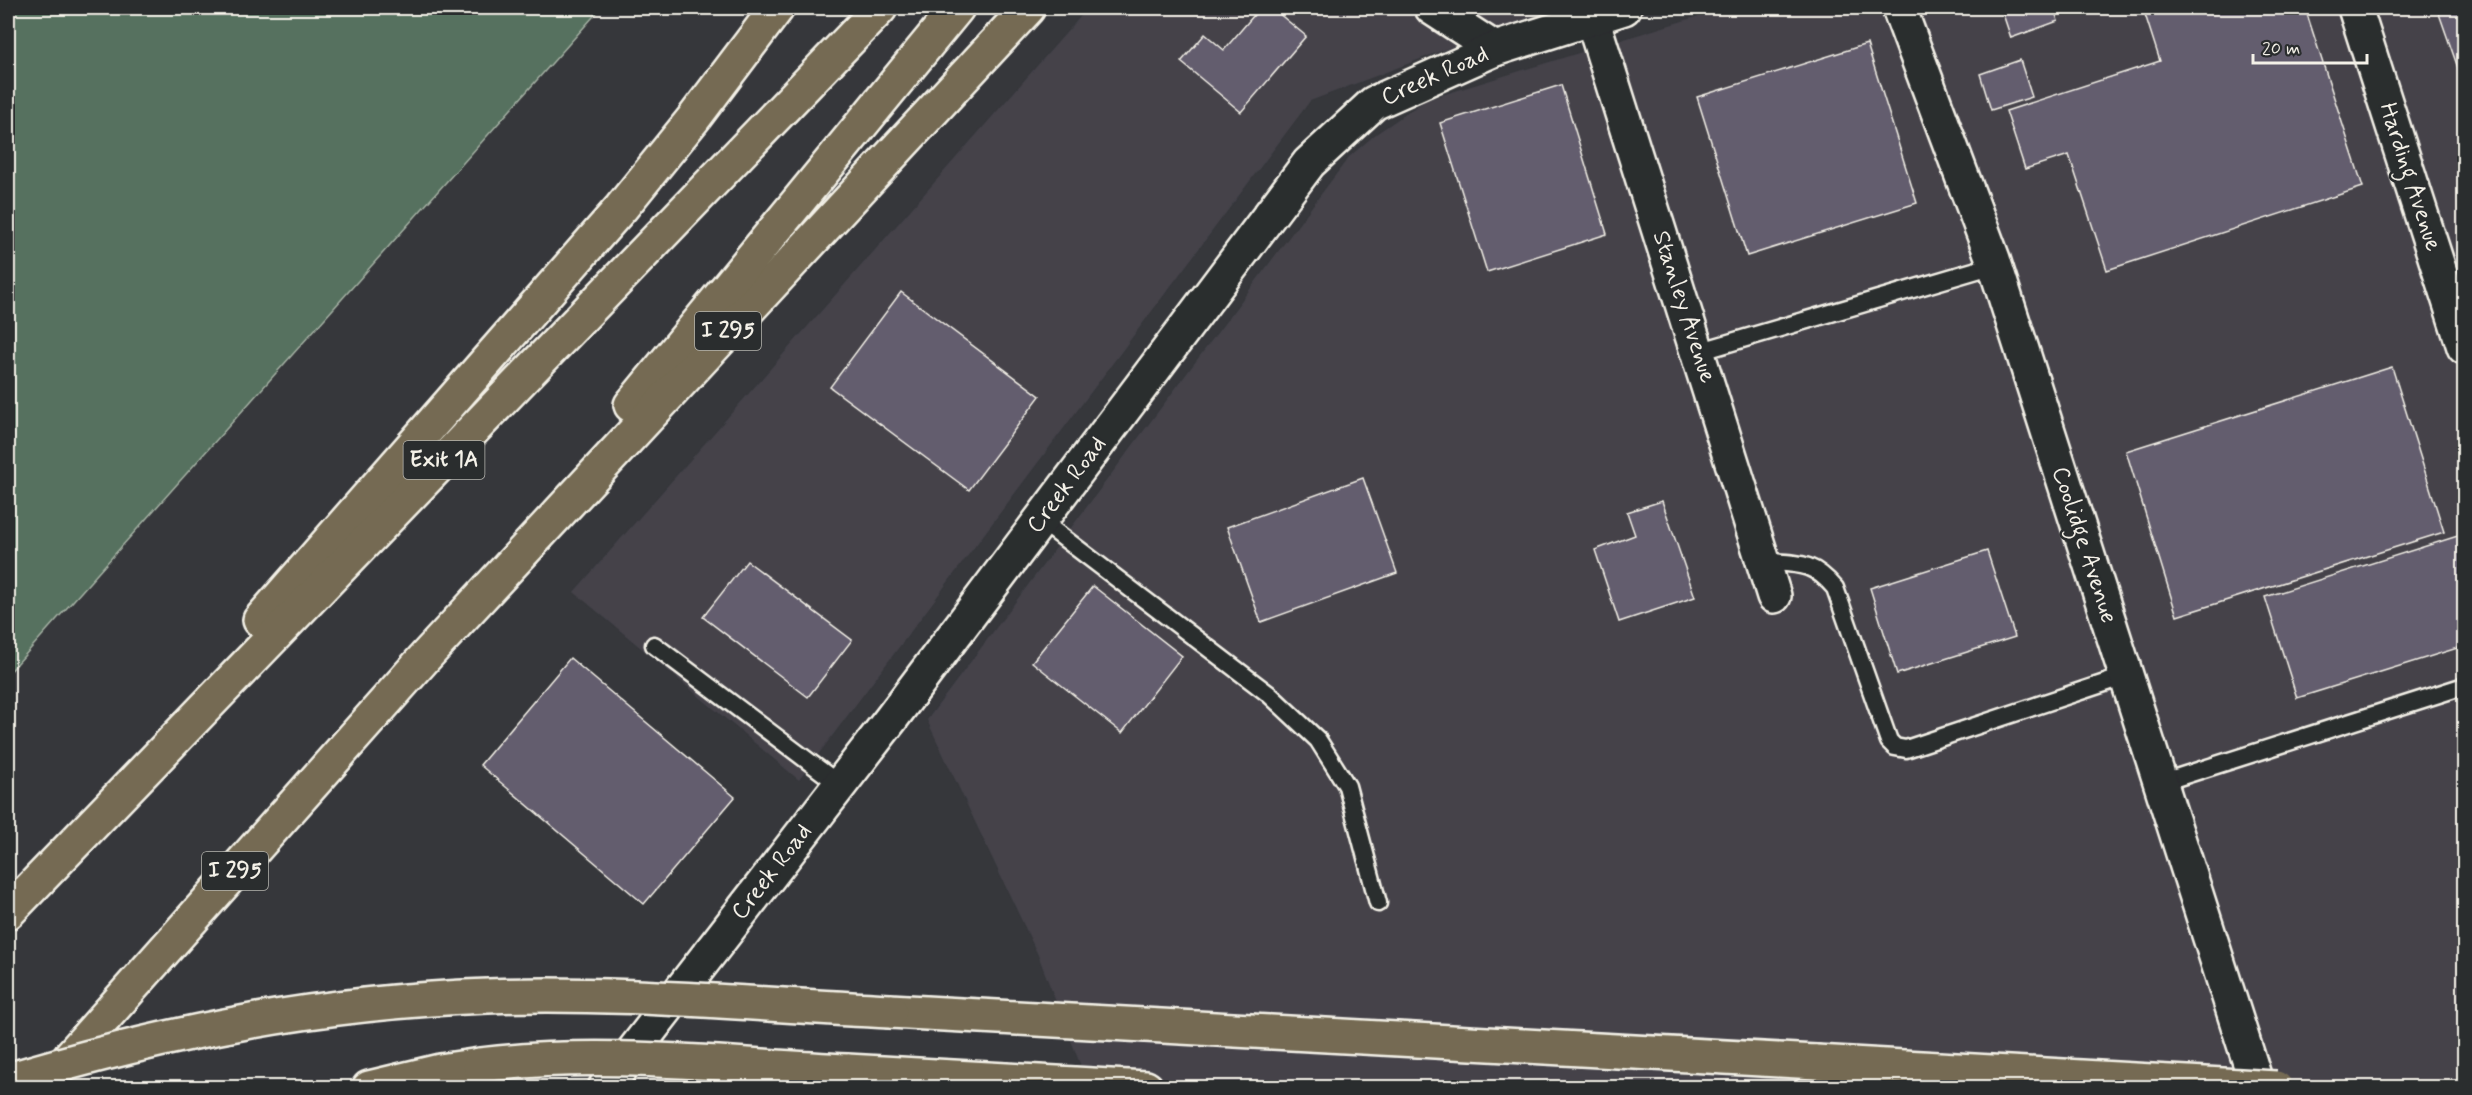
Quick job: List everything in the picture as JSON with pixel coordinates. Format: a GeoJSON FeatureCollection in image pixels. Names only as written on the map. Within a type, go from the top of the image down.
{"type":"FeatureCollection","features":[{"type":"Feature","properties":{"kind":"highway"},"geometry":{"type":"LineString","coordinates":[[8,910],[621,208],[694,118],[777,8]]}},
{"type":"Feature","properties":{"kind":"highway","name":"Exit 1A"},"geometry":{"type":"LineString","coordinates":[[8,910],[880,8]]}},
{"type":"Feature","properties":{"kind":"highway"},"geometry":{"type":"LineString","coordinates":[[427,655],[957,8]]}},
{"type":"Feature","properties":{"kind":"highway","name":"I 295"},"geometry":{"type":"LineString","coordinates":[[42,1088],[427,655],[1028,8]]}},
{"type":"Feature","properties":{"kind":"highway"},"geometry":{"type":"LineString","coordinates":[[8,1080],[95,1054],[216,1026],[302,1012],[489,996],[573,996],[890,1011],[2276,1088]]}},
{"type":"Feature","properties":{"kind":"highway"},"geometry":{"type":"LineString","coordinates":[[369,1088],[440,1071],[480,1065],[607,1058],[1146,1088]]}},
{"type":"Feature","properties":{"kind":"street"},"geometry":{"type":"LineString","coordinates":[[1432,8],[1495,49]]}},
{"type":"Feature","properties":{"kind":"street","name":"Coolidge Avenue"},"geometry":{"type":"LineString","coordinates":[[1899,8],[1994,265],[2258,1088]]}},
{"type":"Feature","properties":{"kind":"street","name":"Harding Avenue"},"geometry":{"type":"LineString","coordinates":[[2355,8],[2464,347]]}},
{"type":"Feature","properties":{"kind":"street","name":"Creek Road"},"geometry":{"type":"LineString","coordinates":[[605,1088],[840,785],[1310,163],[1374,103],[1495,49],[1610,11]]}},
{"type":"Feature","properties":{"kind":"street","name":"Stanley Avenue"},"geometry":{"type":"LineString","coordinates":[[1610,11],[1698,352],[1774,596]]}},
{"type":"Feature","properties":{"kind":"lane"},"geometry":{"type":"LineString","coordinates":[[1698,352],[1994,265]]}},
{"type":"Feature","properties":{"kind":"lane"},"geometry":{"type":"LineString","coordinates":[[1040,520],[1270,695],[1318,740],[1347,786],[1378,903]]}},
{"type":"Feature","properties":{"kind":"lane"},"geometry":{"type":"LineString","coordinates":[[1765,562],[1797,564],[1820,571],[1835,588],[1889,741],[1896,747],[1906,750],[2126,676]]}},
{"type":"Feature","properties":{"kind":"lane"},"geometry":{"type":"LineString","coordinates":[[654,645],[840,785]]}},
{"type":"Feature","properties":{"kind":"lane"},"geometry":{"type":"LineString","coordinates":[[2160,783],[2464,686]]}},
{"type":"Feature","properties":{"kind":"shaded area"},"geometry":{"type":"Polygon","coordinates":[[[1088,8],[1554,8],[1310,101],[799,780],[574,592],[1088,8]]]}},
{"type":"Feature","properties":{"kind":"shaded area"},"geometry":{"type":"Polygon","coordinates":[[[1725,8],[2464,8],[2464,1087],[1089,1087],[1038,955],[927,720],[1349,157],[1376,134],[1426,100],[1725,8]]]}},
{"type":"Feature","properties":{"kind":"green space"},"geometry":{"type":"Polygon","coordinates":[[[8,8],[601,8],[8,674],[8,8]]]}},
{"type":"Feature","properties":{"kind":"building"},"geometry":{"type":"Polygon","coordinates":[[[1260,8],[1272,8],[1306,36],[1241,112],[1181,62],[1205,34],[1224,50],[1260,8]]]}},
{"type":"Feature","properties":{"kind":"building"},"geometry":{"type":"Polygon","coordinates":[[[2001,8],[2054,8],[2058,21],[2011,38],[2001,8]]]}},
{"type":"Feature","properties":{"kind":"building"},"geometry":{"type":"Polygon","coordinates":[[[2143,8],[2305,8],[2363,187],[2107,270],[2069,155],[2025,169],[2006,111],[2160,61],[2143,8]]]}},
{"type":"Feature","properties":{"kind":"building"},"geometry":{"type":"Polygon","coordinates":[[[2437,8],[2464,8],[2464,85],[2437,8]]]}},
{"type":"Feature","properties":{"kind":"building"},"geometry":{"type":"Polygon","coordinates":[[[1867,44],[1917,203],[1747,256],[1697,97],[1867,44]]]}},
{"type":"Feature","properties":{"kind":"building"},"geometry":{"type":"Polygon","coordinates":[[[2020,60],[2032,97],[1991,110],[1980,74],[2020,60]]]}},
{"type":"Feature","properties":{"kind":"building"},"geometry":{"type":"Polygon","coordinates":[[[1561,85],[1607,234],[1487,272],[1440,123],[1561,85]]]}},
{"type":"Feature","properties":{"kind":"building"},"geometry":{"type":"Polygon","coordinates":[[[901,292],[1040,396],[969,490],[830,387],[901,292]]]}},
{"type":"Feature","properties":{"kind":"building"},"geometry":{"type":"Polygon","coordinates":[[[2392,367],[2444,532],[2177,616],[2126,451],[2392,367]]]}},
{"type":"Feature","properties":{"kind":"building"},"geometry":{"type":"Polygon","coordinates":[[[1363,478],[1397,573],[1261,622],[1227,527],[1363,478]]]}},
{"type":"Feature","properties":{"kind":"building"},"geometry":{"type":"Polygon","coordinates":[[[1662,501],[1695,597],[1619,622],[1595,550],[1635,535],[1627,512],[1662,501]]]}},
{"type":"Feature","properties":{"kind":"building"},"geometry":{"type":"Polygon","coordinates":[[[2464,534],[2464,646],[2297,698],[2265,597],[2464,534]]]}},
{"type":"Feature","properties":{"kind":"building"},"geometry":{"type":"Polygon","coordinates":[[[1987,551],[2015,637],[1897,674],[1870,588],[1987,551]]]}},
{"type":"Feature","properties":{"kind":"building"},"geometry":{"type":"Polygon","coordinates":[[[747,561],[852,640],[808,697],[703,617],[747,561]]]}},
{"type":"Feature","properties":{"kind":"building"},"geometry":{"type":"Polygon","coordinates":[[[1093,586],[1182,656],[1122,733],[1032,662],[1093,586]]]}},
{"type":"Feature","properties":{"kind":"building"},"geometry":{"type":"Polygon","coordinates":[[[570,658],[735,797],[644,904],[480,765],[570,658]]]}}]}
